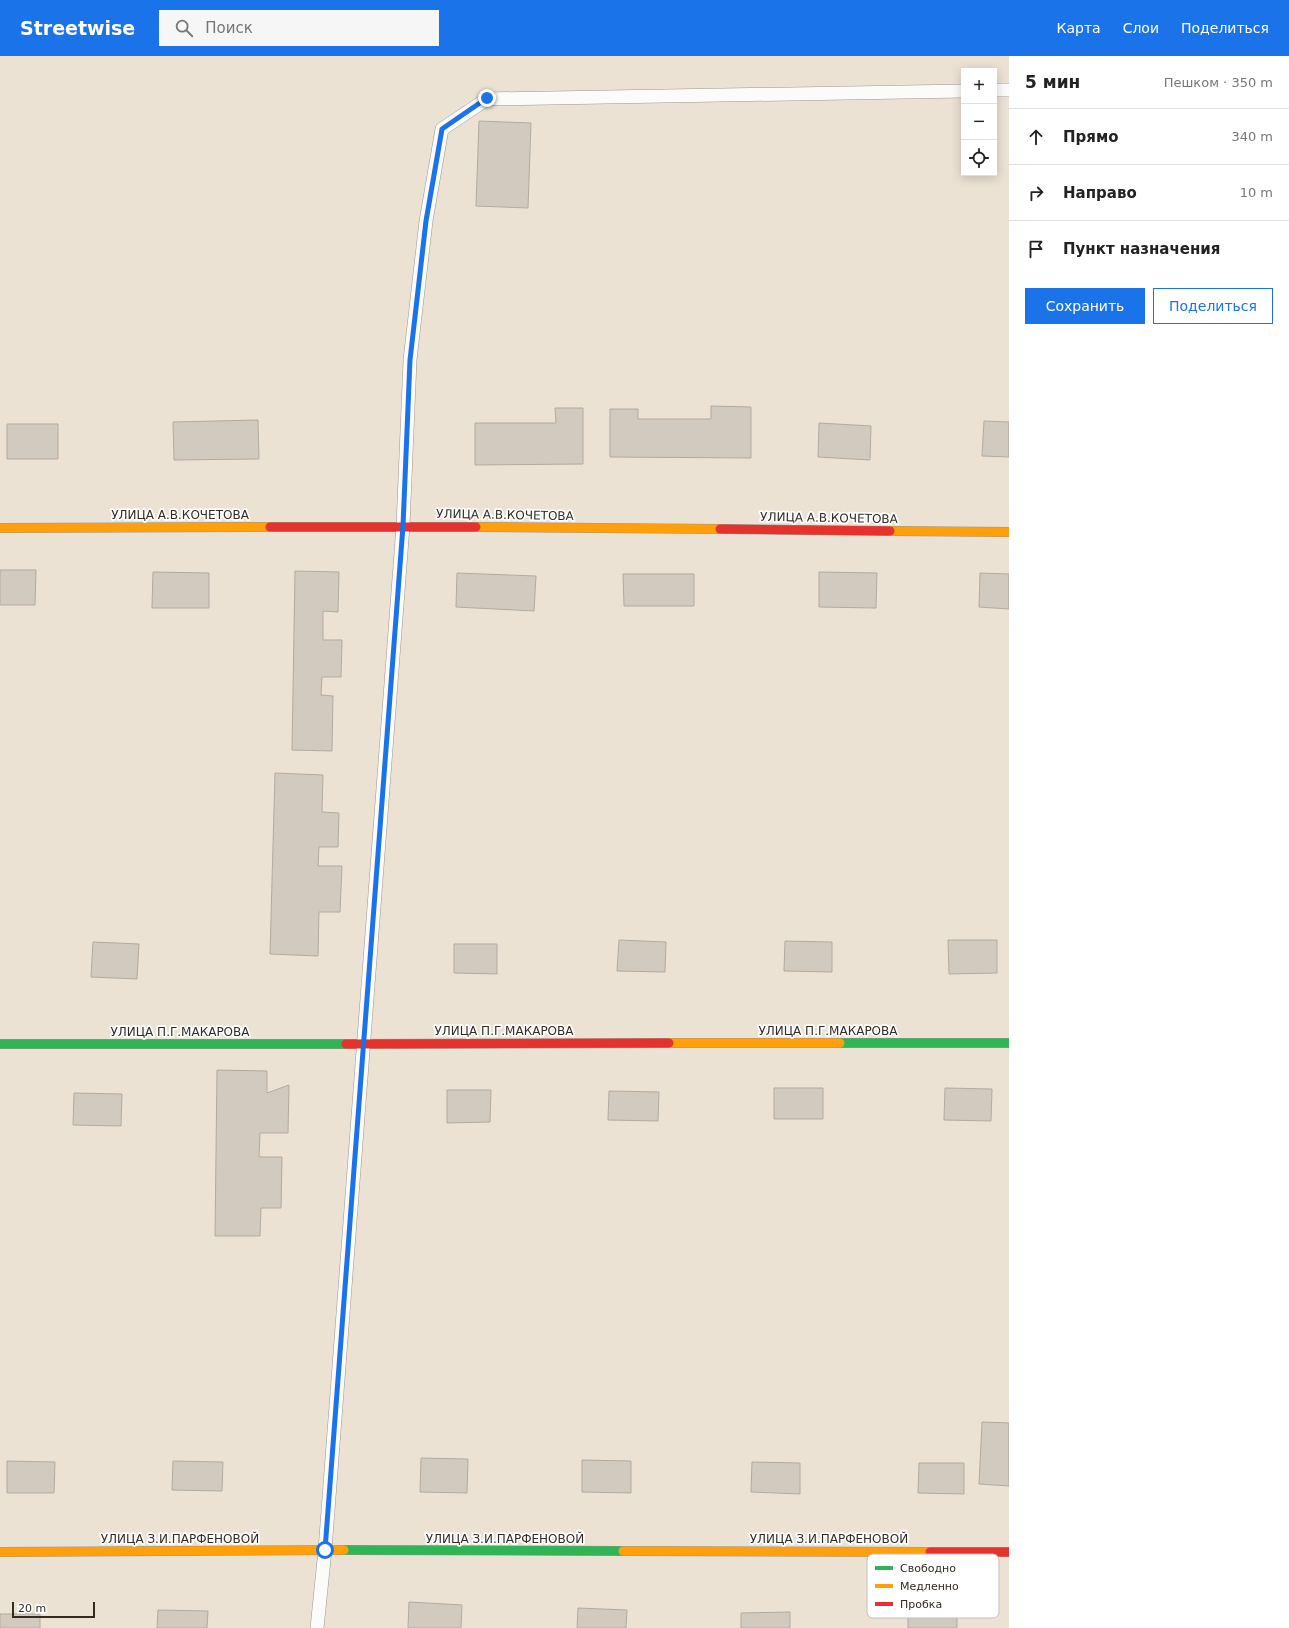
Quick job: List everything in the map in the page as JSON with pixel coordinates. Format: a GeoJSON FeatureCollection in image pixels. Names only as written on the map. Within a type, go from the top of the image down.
{"type":"FeatureCollection","features":[{"type":"Feature","properties":{"kind":"street","name":"УЛИЦА А.В.КОЧЕТОВА"},"geometry":{"type":"LineString","coordinates":[[0,528],[403,526],[1009,532]]}},
{"type":"Feature","properties":{"kind":"street","name":"УЛИЦА П.Г.МАКАРОВА"},"geometry":{"type":"LineString","coordinates":[[0,1044],[1009,1043]]}},
{"type":"Feature","properties":{"kind":"street","name":"УЛИЦА З.И.ПАРФЕНОВОЙ"},"geometry":{"type":"LineString","coordinates":[[0,1552],[325,1550],[1009,1552]]}},
{"type":"Feature","properties":{"kind":"lane"},"geometry":{"type":"LineString","coordinates":[[997,90],[1009,90]]}},
{"type":"Feature","properties":{"kind":"lane"},"geometry":{"type":"LineString","coordinates":[[317,1628],[325,1550],[403,526],[410,360],[426,221],[442,129],[487,98],[961,91]]}},
{"type":"Feature","properties":{"kind":"building"},"geometry":{"type":"Polygon","coordinates":[[[479,121],[531,123],[528,208],[476,206],[479,121]]]}},
{"type":"Feature","properties":{"kind":"building"},"geometry":{"type":"Polygon","coordinates":[[[711,406],[751,407],[751,458],[610,457],[610,409],[638,409],[638,419],[711,419],[711,406]]]}},
{"type":"Feature","properties":{"kind":"building"},"geometry":{"type":"Polygon","coordinates":[[[555,408],[583,408],[583,464],[475,465],[475,423],[556,423],[555,408]]]}},
{"type":"Feature","properties":{"kind":"building"},"geometry":{"type":"Polygon","coordinates":[[[258,420],[259,459],[174,460],[173,422],[258,420]]]}},
{"type":"Feature","properties":{"kind":"building"},"geometry":{"type":"Polygon","coordinates":[[[984,421],[1009,422],[1009,457],[982,456],[984,421]]]}},
{"type":"Feature","properties":{"kind":"building"},"geometry":{"type":"Polygon","coordinates":[[[819,423],[871,426],[870,460],[818,457],[819,423]]]}},
{"type":"Feature","properties":{"kind":"building"},"geometry":{"type":"Polygon","coordinates":[[[7,424],[58,424],[58,459],[7,459],[7,424]]]}},
{"type":"Feature","properties":{"kind":"building"},"geometry":{"type":"Polygon","coordinates":[[[0,570],[36,570],[35,605],[0,605],[0,570]]]}},
{"type":"Feature","properties":{"kind":"building"},"geometry":{"type":"Polygon","coordinates":[[[295,571],[339,572],[338,612],[323,611],[323,640],[342,640],[341,677],[322,677],[321,695],[333,696],[332,751],[292,750],[295,571]]]}},
{"type":"Feature","properties":{"kind":"building"},"geometry":{"type":"Polygon","coordinates":[[[153,572],[209,573],[209,608],[152,608],[153,572]]]}},
{"type":"Feature","properties":{"kind":"building"},"geometry":{"type":"Polygon","coordinates":[[[819,572],[877,573],[876,608],[819,607],[819,572]]]}},
{"type":"Feature","properties":{"kind":"building"},"geometry":{"type":"Polygon","coordinates":[[[457,573],[536,576],[534,611],[456,607],[457,573]]]}},
{"type":"Feature","properties":{"kind":"building"},"geometry":{"type":"Polygon","coordinates":[[[980,573],[1009,574],[1009,609],[979,607],[980,573]]]}},
{"type":"Feature","properties":{"kind":"building"},"geometry":{"type":"Polygon","coordinates":[[[623,574],[694,574],[694,606],[624,606],[623,574]]]}},
{"type":"Feature","properties":{"kind":"building"},"geometry":{"type":"Polygon","coordinates":[[[275,773],[323,775],[322,812],[339,813],[338,847],[319,847],[318,866],[342,866],[340,912],[319,912],[318,956],[270,954],[275,773]]]}},
{"type":"Feature","properties":{"kind":"building"},"geometry":{"type":"Polygon","coordinates":[[[619,940],[666,942],[665,972],[617,971],[619,940]]]}},
{"type":"Feature","properties":{"kind":"building"},"geometry":{"type":"Polygon","coordinates":[[[948,940],[997,940],[997,973],[949,974],[948,940]]]}},
{"type":"Feature","properties":{"kind":"building"},"geometry":{"type":"Polygon","coordinates":[[[785,941],[832,942],[832,972],[784,971],[785,941]]]}},
{"type":"Feature","properties":{"kind":"building"},"geometry":{"type":"Polygon","coordinates":[[[93,942],[139,944],[137,979],[91,977],[93,942]]]}},
{"type":"Feature","properties":{"kind":"building"},"geometry":{"type":"Polygon","coordinates":[[[454,944],[497,944],[497,974],[454,973],[454,944]]]}},
{"type":"Feature","properties":{"kind":"building"},"geometry":{"type":"Polygon","coordinates":[[[217,1070],[267,1071],[267,1093],[289,1085],[288,1133],[260,1133],[259,1157],[282,1157],[281,1208],[261,1208],[260,1236],[215,1236],[217,1070]]]}},
{"type":"Feature","properties":{"kind":"building"},"geometry":{"type":"Polygon","coordinates":[[[774,1088],[823,1088],[823,1119],[774,1119],[774,1088]]]}},
{"type":"Feature","properties":{"kind":"building"},"geometry":{"type":"Polygon","coordinates":[[[945,1088],[992,1089],[991,1121],[944,1120],[945,1088]]]}},
{"type":"Feature","properties":{"kind":"building"},"geometry":{"type":"Polygon","coordinates":[[[447,1090],[491,1090],[490,1122],[447,1123],[447,1090]]]}},
{"type":"Feature","properties":{"kind":"building"},"geometry":{"type":"Polygon","coordinates":[[[609,1091],[659,1092],[658,1121],[608,1120],[609,1091]]]}},
{"type":"Feature","properties":{"kind":"building"},"geometry":{"type":"Polygon","coordinates":[[[74,1093],[122,1094],[121,1126],[73,1125],[74,1093]]]}},
{"type":"Feature","properties":{"kind":"building"},"geometry":{"type":"Polygon","coordinates":[[[982,1422],[1009,1423],[1009,1486],[979,1484],[982,1422]]]}},
{"type":"Feature","properties":{"kind":"building"},"geometry":{"type":"Polygon","coordinates":[[[421,1458],[468,1459],[467,1493],[420,1492],[421,1458]]]}},
{"type":"Feature","properties":{"kind":"building"},"geometry":{"type":"Polygon","coordinates":[[[582,1460],[631,1461],[631,1493],[582,1492],[582,1460]]]}},
{"type":"Feature","properties":{"kind":"building"},"geometry":{"type":"Polygon","coordinates":[[[7,1461],[55,1462],[54,1493],[7,1493],[7,1461]]]}},
{"type":"Feature","properties":{"kind":"building"},"geometry":{"type":"Polygon","coordinates":[[[173,1461],[223,1462],[222,1491],[172,1490],[173,1461]]]}},
{"type":"Feature","properties":{"kind":"building"},"geometry":{"type":"Polygon","coordinates":[[[752,1462],[800,1463],[800,1494],[751,1492],[752,1462]]]}},
{"type":"Feature","properties":{"kind":"building"},"geometry":{"type":"Polygon","coordinates":[[[919,1463],[964,1463],[964,1494],[918,1493],[919,1463]]]}},
{"type":"Feature","properties":{"kind":"building"},"geometry":{"type":"Polygon","coordinates":[[[409,1602],[462,1605],[461,1628],[408,1628],[409,1602]]]}},
{"type":"Feature","properties":{"kind":"building"},"geometry":{"type":"Polygon","coordinates":[[[578,1608],[627,1610],[626,1628],[577,1628],[578,1608]]]}},
{"type":"Feature","properties":{"kind":"building"},"geometry":{"type":"Polygon","coordinates":[[[158,1610],[208,1611],[207,1628],[157,1628],[158,1610]]]}},
{"type":"Feature","properties":{"kind":"building"},"geometry":{"type":"Polygon","coordinates":[[[790,1612],[790,1628],[741,1628],[741,1613],[790,1612]]]}},
{"type":"Feature","properties":{"kind":"building"},"geometry":{"type":"Polygon","coordinates":[[[0,1614],[40,1614],[40,1628],[0,1628],[0,1614]]]}},
{"type":"Feature","properties":{"kind":"building"},"geometry":{"type":"Polygon","coordinates":[[[908,1618],[957,1618],[957,1628],[908,1628],[908,1618]]]}},
{"type":"Feature","properties":{"kind":"traffic: fast"},"geometry":{"type":"LineString","coordinates":[[840,1043],[1009,1043]]}},
{"type":"Feature","properties":{"kind":"traffic: fast"},"geometry":{"type":"LineString","coordinates":[[0,1044],[346,1044]]}},
{"type":"Feature","properties":{"kind":"traffic: fast"},"geometry":{"type":"LineString","coordinates":[[344,1550],[623,1551]]}},
{"type":"Feature","properties":{"kind":"traffic: slow"},"geometry":{"type":"LineString","coordinates":[[0,528],[270,527]]}},
{"type":"Feature","properties":{"kind":"traffic: slow"},"geometry":{"type":"LineString","coordinates":[[476,527],[720,529]]}},
{"type":"Feature","properties":{"kind":"traffic: slow"},"geometry":{"type":"LineString","coordinates":[[890,531],[1009,532]]}},
{"type":"Feature","properties":{"kind":"traffic: slow"},"geometry":{"type":"LineString","coordinates":[[669,1043],[840,1043]]}},
{"type":"Feature","properties":{"kind":"traffic: slow"},"geometry":{"type":"LineString","coordinates":[[0,1552],[344,1550]]}},
{"type":"Feature","properties":{"kind":"traffic: slow"},"geometry":{"type":"LineString","coordinates":[[623,1551],[930,1552]]}},
{"type":"Feature","properties":{"kind":"traffic: jam"},"geometry":{"type":"LineString","coordinates":[[270,527],[476,527]]}},
{"type":"Feature","properties":{"kind":"traffic: jam"},"geometry":{"type":"LineString","coordinates":[[720,529],[890,531]]}},
{"type":"Feature","properties":{"kind":"traffic: jam"},"geometry":{"type":"LineString","coordinates":[[346,1044],[669,1043]]}},
{"type":"Feature","properties":{"kind":"traffic: jam"},"geometry":{"type":"LineString","coordinates":[[930,1552],[1009,1552]]}},
{"type":"Feature","properties":{"kind":"route"},"geometry":{"type":"LineString","coordinates":[[325,1550],[403,526],[410,360],[426,221],[442,129],[487,98]]}}]}
